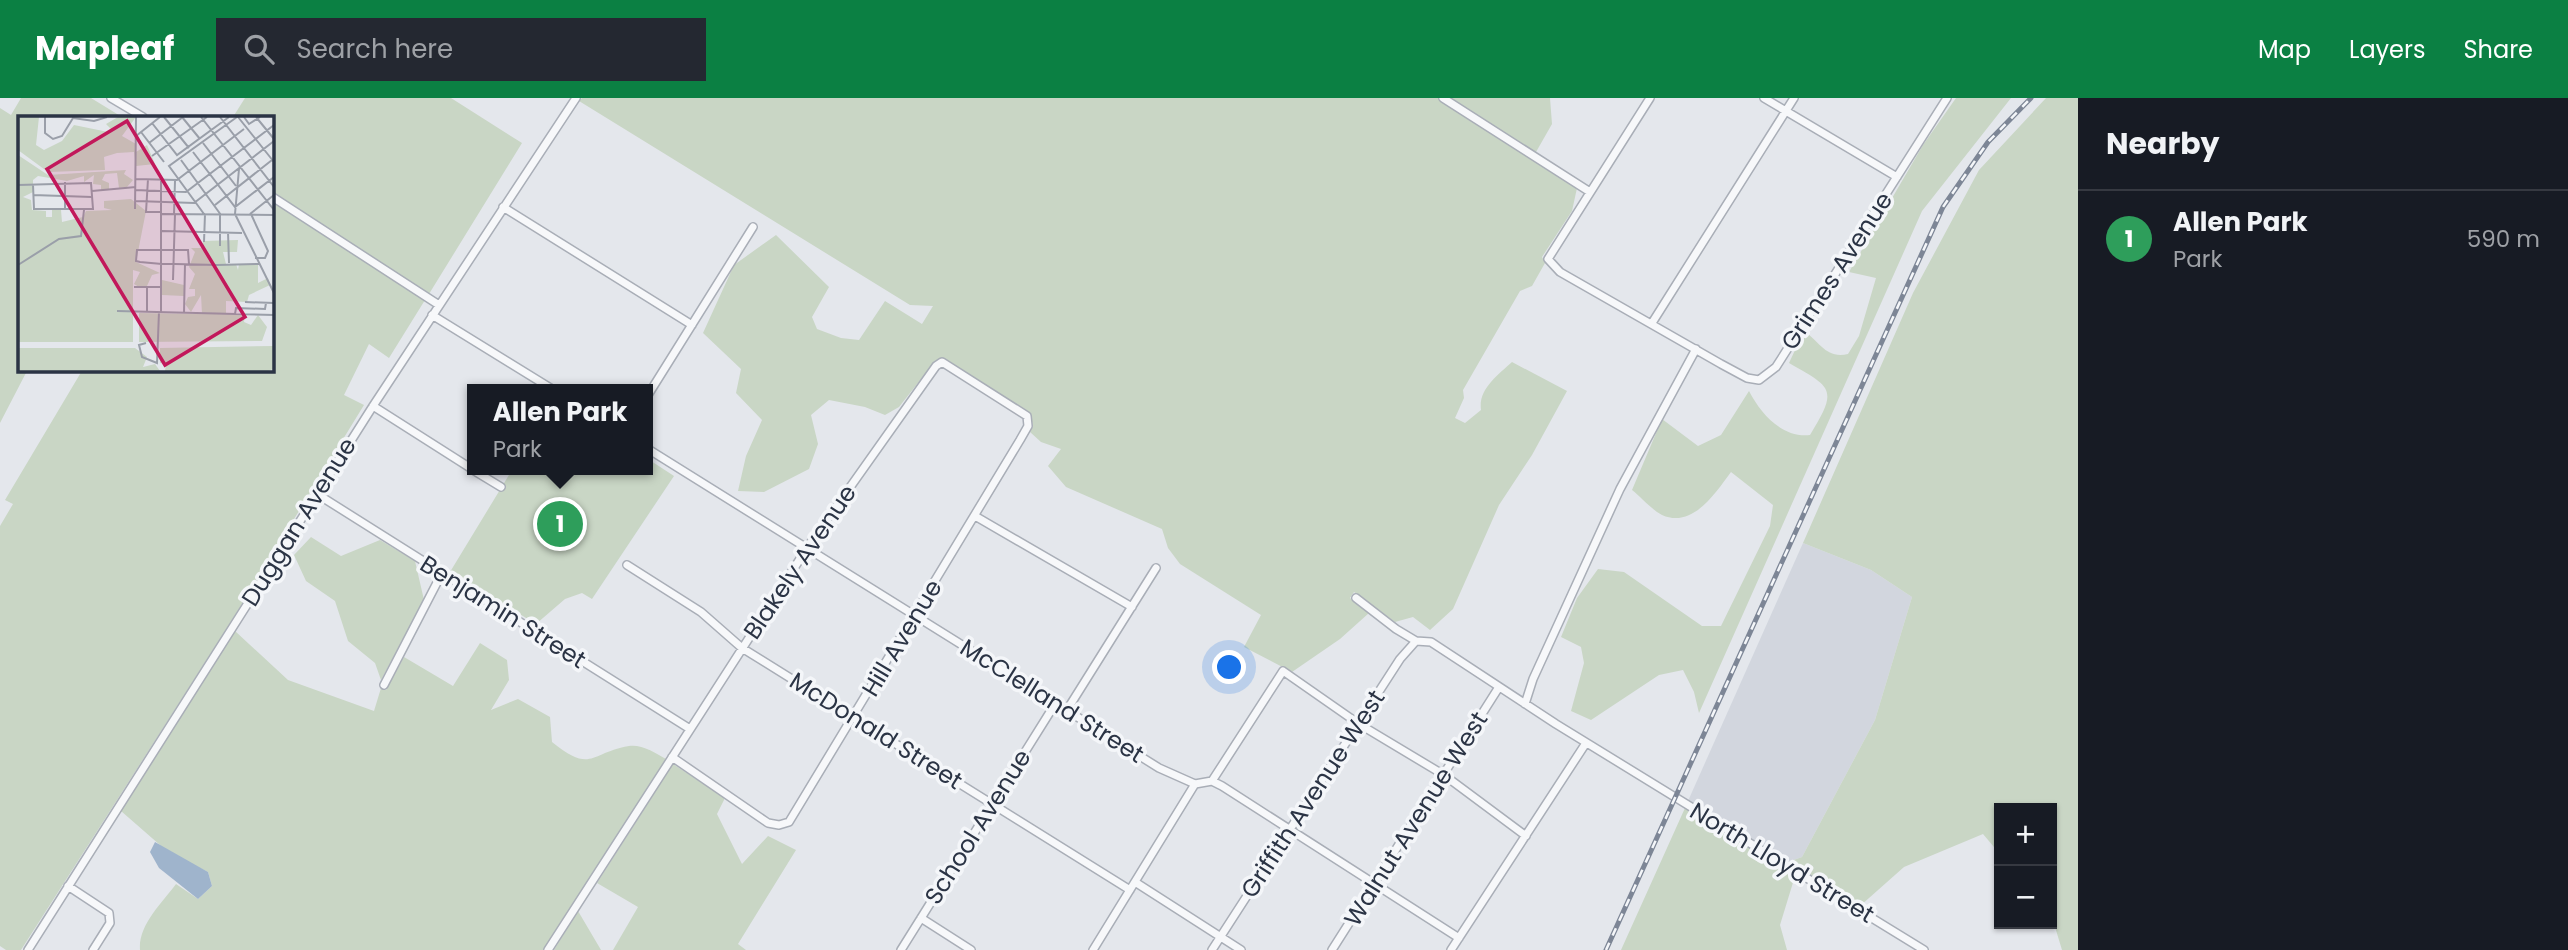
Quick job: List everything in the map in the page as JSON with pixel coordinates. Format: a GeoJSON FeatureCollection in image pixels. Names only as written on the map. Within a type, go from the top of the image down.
{"type":"FeatureCollection","features":[{"type":"Feature","properties":{"kind":"street"},"geometry":{"type":"LineString","coordinates":[[111,98],[141,116]]}},
{"type":"Feature","properties":{"kind":"street","name":"Duggan Avenue"},"geometry":{"type":"LineString","coordinates":[[28,950],[373,406],[576,98]]}},
{"type":"Feature","properties":{"kind":"street"},"geometry":{"type":"LineString","coordinates":[[1443,98],[1590,192],[1650,98]]}},
{"type":"Feature","properties":{"kind":"street"},"geometry":{"type":"LineString","coordinates":[[1764,98],[1897,177]]}},
{"type":"Feature","properties":{"kind":"street"},"geometry":{"type":"LineString","coordinates":[[1651,323],[1794,98]]}},
{"type":"Feature","properties":{"kind":"street","name":"Grimes Avenue"},"geometry":{"type":"LineString","coordinates":[[1590,192],[1548,258],[1560,272],[1751,379],[1768,375],[1947,98]]}},
{"type":"Feature","properties":{"kind":"street"},"geometry":{"type":"LineString","coordinates":[[273,197],[439,305]]}},
{"type":"Feature","properties":{"kind":"street"},"geometry":{"type":"LineString","coordinates":[[503,207],[692,325]]}},
{"type":"Feature","properties":{"kind":"street"},"geometry":{"type":"LineString","coordinates":[[653,387],[753,227]]}},
{"type":"Feature","properties":{"kind":"street"},"geometry":{"type":"LineString","coordinates":[[432,316],[544,384]]}},
{"type":"Feature","properties":{"kind":"street"},"geometry":{"type":"LineString","coordinates":[[1525,704],[1533,679],[1620,489],[1696,349]]}},
{"type":"Feature","properties":{"kind":"street","name":"Blakely Avenue"},"geometry":{"type":"LineString","coordinates":[[548,950],[807,548],[909,401],[942,362],[1025,414],[1028,419],[1028,426],[975,516]]}},
{"type":"Feature","properties":{"kind":"street"},"geometry":{"type":"LineString","coordinates":[[373,406],[467,466]]}},
{"type":"Feature","properties":{"kind":"street","name":"McClelland Street"},"geometry":{"type":"LineString","coordinates":[[653,452],[1159,768],[1195,783],[1212,782]]}},
{"type":"Feature","properties":{"kind":"street"},"geometry":{"type":"LineString","coordinates":[[481,475],[501,487]]}},
{"type":"Feature","properties":{"kind":"street","name":"Benjamin Street"},"geometry":{"type":"LineString","coordinates":[[317,494],[690,729]]}},
{"type":"Feature","properties":{"kind":"street"},"geometry":{"type":"LineString","coordinates":[[975,516],[1132,607]]}},
{"type":"Feature","properties":{"kind":"street","name":"Hill Avenue"},"geometry":{"type":"LineString","coordinates":[[672,757],[768,823],[779,825],[791,819],[975,516]]}},
{"type":"Feature","properties":{"kind":"street","name":"McDonald Street"},"geometry":{"type":"LineString","coordinates":[[627,565],[701,612],[743,648],[992,805],[1241,950]]}},
{"type":"Feature","properties":{"kind":"street"},"geometry":{"type":"LineString","coordinates":[[1067,710],[1156,568]]}},
{"type":"Feature","properties":{"kind":"street"},"geometry":{"type":"LineString","coordinates":[[384,685],[442,573]]}},
{"type":"Feature","properties":{"kind":"street","name":"North Lloyd Street"},"geometry":{"type":"LineString","coordinates":[[1356,598],[1416,641],[1431,642],[1586,743],[1922,950]]}},
{"type":"Feature","properties":{"kind":"street","name":"Griffith Avenue West"},"geometry":{"type":"LineString","coordinates":[[1212,950],[1292,830],[1410,643],[1416,641]]}},
{"type":"Feature","properties":{"kind":"street"},"geometry":{"type":"LineString","coordinates":[[1459,938],[1292,830],[1212,782],[1283,671],[1359,724],[1444,775],[1526,835]]}},
{"type":"Feature","properties":{"kind":"street","name":"Walnut Avenue West"},"geometry":{"type":"LineString","coordinates":[[1332,950],[1499,687]]}},
{"type":"Feature","properties":{"kind":"street","name":"School Avenue"},"geometry":{"type":"LineString","coordinates":[[901,950],[1055,704]]}},
{"type":"Feature","properties":{"kind":"street"},"geometry":{"type":"LineString","coordinates":[[1451,950],[1586,743]]}},
{"type":"Feature","properties":{"kind":"street"},"geometry":{"type":"LineString","coordinates":[[1093,950],[1195,783]]}},
{"type":"Feature","properties":{"kind":"street"},"geometry":{"type":"LineString","coordinates":[[68,886],[108,913],[110,923],[93,950]]}},
{"type":"Feature","properties":{"kind":"street"},"geometry":{"type":"LineString","coordinates":[[921,918],[971,950]]}},
{"type":"Feature","properties":{"kind":"shaded area"},"geometry":{"type":"Polygon","coordinates":[[[1803,543],[1871,570],[1912,597],[1875,720],[1802,857],[1788,862],[1688,801],[1803,543]]]}},
{"type":"Feature","properties":{"kind":"green space"},"geometry":{"type":"Polygon","coordinates":[[[21,98],[91,98],[120,116],[18,116],[18,371],[27,371],[0,423],[0,108],[11,115],[21,98]]]}},
{"type":"Feature","properties":{"kind":"green space"},"geometry":{"type":"Polygon","coordinates":[[[245,98],[451,98],[522,143],[429,294],[273,193],[273,116],[234,116],[245,98]]]}},
{"type":"Feature","properties":{"kind":"green space"},"geometry":{"type":"Polygon","coordinates":[[[582,98],[1550,98],[1552,124],[1532,159],[1577,188],[1572,211],[1542,257],[1545,263],[1532,286],[1520,291],[1463,390],[1464,398],[1455,418],[1465,423],[1481,410],[1486,389],[1512,362],[1567,391],[1532,455],[1499,505],[1453,609],[1430,630],[1413,617],[1395,622],[1354,592],[1350,598],[1369,613],[1340,639],[1292,672],[1244,647],[1261,615],[1180,564],[1168,548],[1162,529],[1066,487],[1048,466],[1061,449],[1041,442],[1030,432],[1033,426],[1030,413],[944,359],[936,360],[899,407],[885,415],[865,407],[829,400],[811,415],[818,444],[809,469],[764,492],[738,491],[746,456],[762,420],[736,393],[741,369],[703,333],[734,265],[776,235],[829,287],[812,317],[817,329],[841,338],[859,340],[885,301],[922,324],[933,306],[910,305],[579,101],[582,98]]]}},
{"type":"Feature","properties":{"kind":"green space"},"geometry":{"type":"Polygon","coordinates":[[[1956,98],[2011,98],[1922,211],[1699,713],[1694,692],[1683,670],[1659,675],[1591,720],[1571,711],[1584,663],[1581,647],[1561,637],[1577,598],[1598,569],[1624,572],[1702,626],[1721,626],[1770,526],[1773,505],[1731,472],[1711,498],[1693,513],[1673,518],[1654,510],[1632,490],[1662,419],[1698,446],[1721,435],[1749,391],[1774,423],[1790,433],[1810,435],[1825,408],[1826,391],[1815,378],[1789,363],[1804,331],[1829,352],[1848,354],[1859,336],[1876,278],[1849,272],[1923,145],[1956,98]]]}},
{"type":"Feature","properties":{"kind":"green space"},"geometry":{"type":"Polygon","coordinates":[[[2046,98],[2078,98],[2078,950],[2062,950],[2056,929],[2057,803],[1994,803],[1994,847],[1983,834],[1904,867],[1860,906],[1788,862],[1802,857],[1875,720],[1912,597],[1871,570],[1803,543],[1913,293],[1979,170],[2046,98]]]}},
{"type":"Feature","properties":{"kind":"green space"},"geometry":{"type":"Polygon","coordinates":[[[273,202],[425,300],[389,358],[369,344],[344,395],[364,405],[229,625],[21,950],[6,950],[0,946],[0,526],[13,504],[5,500],[82,371],[273,371],[273,202]]]}},
{"type":"Feature","properties":{"kind":"green space"},"geometry":{"type":"Polygon","coordinates":[[[653,462],[674,476],[592,599],[582,593],[565,599],[536,624],[450,572],[509,475],[653,475],[653,462]]]}},
{"type":"Feature","properties":{"kind":"green space"},"geometry":{"type":"Polygon","coordinates":[[[311,537],[341,556],[380,540],[415,561],[424,600],[381,680],[375,663],[348,641],[335,601],[306,581],[294,555],[311,537]]]}},
{"type":"Feature","properties":{"kind":"green space"},"geometry":{"type":"Polygon","coordinates":[[[235,631],[288,680],[374,711],[381,688],[386,690],[404,657],[453,686],[480,643],[507,660],[509,680],[491,710],[518,699],[550,717],[552,742],[575,757],[590,759],[616,749],[638,746],[666,759],[543,950],[140,950],[140,941],[147,923],[176,884],[198,899],[212,886],[208,872],[168,852],[121,811],[235,631]]]}},
{"type":"Feature","properties":{"kind":"green space"},"geometry":{"type":"Polygon","coordinates":[[[673,764],[725,798],[717,814],[742,864],[768,836],[796,850],[738,944],[746,950],[613,950],[638,907],[597,883],[673,764]]]}},
{"type":"Feature","properties":{"kind":"green space"},"geometry":{"type":"Polygon","coordinates":[[[1685,808],[1795,876],[1780,925],[1787,950],[1621,950],[1685,808]]]}},
{"type":"Feature","properties":{"kind":"green space"},"geometry":{"type":"Polygon","coordinates":[[[578,911],[601,950],[554,950],[578,911]]]}},
{"type":"Feature","properties":{"kind":"water"},"geometry":{"type":"Polygon","coordinates":[[[155,842],[208,872],[212,886],[198,899],[159,868],[150,852],[155,842]]]}},
{"type":"Feature","properties":{"kind":"railway"},"geometry":{"type":"LineString","coordinates":[[1606,950],[1943,207],[1988,142],[2031,98]]}},
{"type":"Feature","properties":{"kind":"place","name":"Allen Park"},"geometry":{"type":"Point","coordinates":[560,524]}}]}
